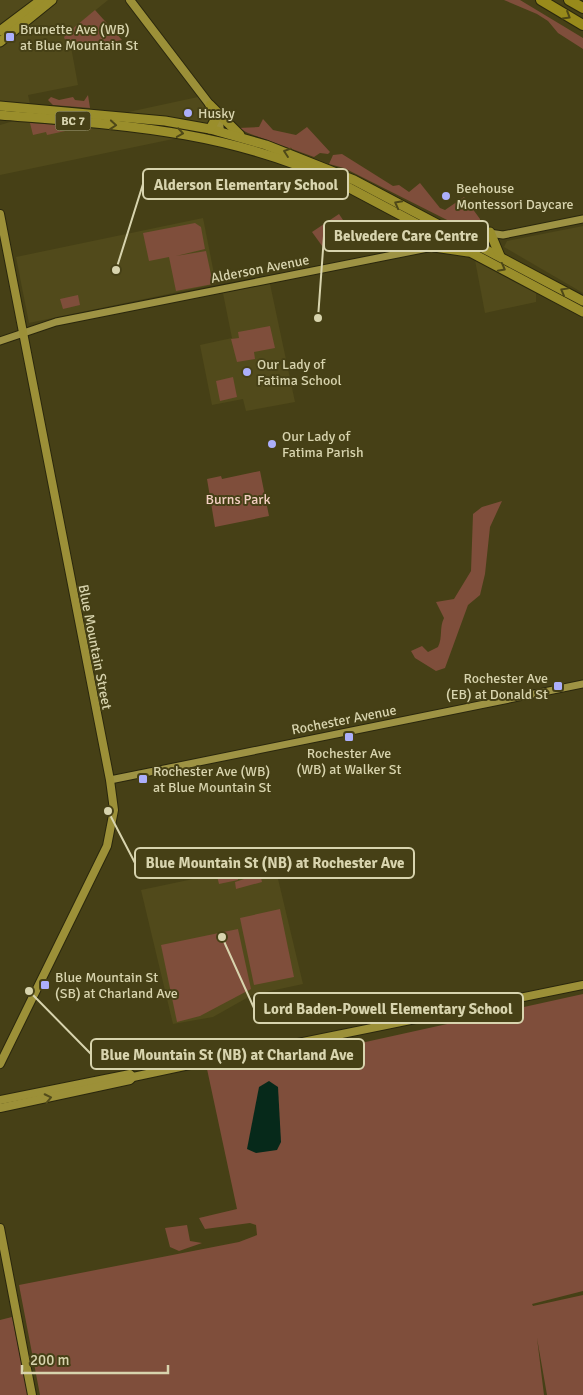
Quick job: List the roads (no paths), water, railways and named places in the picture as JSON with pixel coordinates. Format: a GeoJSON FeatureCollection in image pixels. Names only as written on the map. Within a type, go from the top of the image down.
{"type":"FeatureCollection","features":[{"type":"Feature","properties":{"kind":"highway"},"geometry":{"type":"LineString","coordinates":[[540,0],[583,25]]}},
{"type":"Feature","properties":{"kind":"highway"},"geometry":{"type":"LineString","coordinates":[[569,0],[583,7]]}},
{"type":"Feature","properties":{"kind":"highway"},"geometry":{"type":"LineString","coordinates":[[575,0],[583,7]]}},
{"type":"Feature","properties":{"kind":"main road"},"geometry":{"type":"LineString","coordinates":[[0,32],[41,0]]}},
{"type":"Feature","properties":{"kind":"main road"},"geometry":{"type":"LineString","coordinates":[[0,42],[52,0]]}},
{"type":"Feature","properties":{"kind":"main road"},"geometry":{"type":"LineString","coordinates":[[130,0],[210,105],[227,124],[244,138]]}},
{"type":"Feature","properties":{"kind":"main road"},"geometry":{"type":"LineString","coordinates":[[210,105],[215,122],[210,129]]}},
{"type":"Feature","properties":{"kind":"main road"},"geometry":{"type":"LineString","coordinates":[[210,105],[219,121],[220,132],[226,143]]}},
{"type":"Feature","properties":{"kind":"main road","name":"BC 7"},"geometry":{"type":"LineString","coordinates":[[0,106],[154,120],[210,129],[244,138],[326,168],[500,256],[583,301]]}},
{"type":"Feature","properties":{"kind":"main road","name":"BC 7"},"geometry":{"type":"LineString","coordinates":[[0,115],[153,128],[226,143],[313,171],[430,230],[583,312]]}},
{"type":"Feature","properties":{"kind":"main road","name":"Blue Mountain Street"},"geometry":{"type":"LineString","coordinates":[[0,214],[110,780],[114,810],[107,846],[0,1064]]}},
{"type":"Feature","properties":{"kind":"main road"},"geometry":{"type":"LineString","coordinates":[[430,230],[432,248],[473,253]]}},
{"type":"Feature","properties":{"kind":"main road"},"geometry":{"type":"LineString","coordinates":[[490,232],[500,256]]}},
{"type":"Feature","properties":{"kind":"main road"},"geometry":{"type":"LineString","coordinates":[[497,246],[503,235]]}},
{"type":"Feature","properties":{"kind":"main road"},"geometry":{"type":"LineString","coordinates":[[0,1108],[130,1080],[133,1077],[583,984]]}},
{"type":"Feature","properties":{"kind":"main road"},"geometry":{"type":"LineString","coordinates":[[0,1100],[130,1074],[133,1077]]}},
{"type":"Feature","properties":{"kind":"main road"},"geometry":{"type":"LineString","coordinates":[[0,1228],[32,1395]]}},
{"type":"Feature","properties":{"kind":"street","name":"Alderson Avenue"},"geometry":{"type":"LineString","coordinates":[[0,341],[56,322],[432,248],[450,241],[459,235],[490,232],[503,235],[583,220]]}},
{"type":"Feature","properties":{"kind":"street","name":"Rochester Avenue"},"geometry":{"type":"LineString","coordinates":[[110,780],[583,684]]}},
{"type":"Feature","properties":{"kind":"place","name":"Brunette Ave (WB) at Blue Mountain St"},"geometry":{"type":"Point","coordinates":[10,37]}},
{"type":"Feature","properties":{"kind":"place","name":"Husky"},"geometry":{"type":"Point","coordinates":[188,113]}},
{"type":"Feature","properties":{"kind":"place","name":"Beehouse Montessori Daycare"},"geometry":{"type":"Point","coordinates":[446,196]}},
{"type":"Feature","properties":{"kind":"place","name":"Alderson Elementary School"},"geometry":{"type":"Point","coordinates":[116,270]}},
{"type":"Feature","properties":{"kind":"place","name":"Belvedere Care Centre"},"geometry":{"type":"Point","coordinates":[318,318]}},
{"type":"Feature","properties":{"kind":"place","name":"Our Lady of Fatima School"},"geometry":{"type":"Point","coordinates":[247,372]}},
{"type":"Feature","properties":{"kind":"place","name":"Our Lady of Fatima Parish"},"geometry":{"type":"Point","coordinates":[272,444]}},
{"type":"Feature","properties":{"kind":"place","name":"Rochester Ave (EB) at Donald St"},"geometry":{"type":"Point","coordinates":[558,686]}},
{"type":"Feature","properties":{"kind":"place","name":"Rochester Ave (WB) at Walker St"},"geometry":{"type":"Point","coordinates":[349,737]}},
{"type":"Feature","properties":{"kind":"place","name":"Rochester Ave (WB) at Blue Mountain St"},"geometry":{"type":"Point","coordinates":[143,779]}},
{"type":"Feature","properties":{"kind":"place","name":"Blue Mountain St (NB) at Rochester Ave"},"geometry":{"type":"Point","coordinates":[108,811]}},
{"type":"Feature","properties":{"kind":"place","name":"Lord Baden-Powell Elementary School"},"geometry":{"type":"Point","coordinates":[222,937]}},
{"type":"Feature","properties":{"kind":"place","name":"Blue Mountain St (SB) at Charland Ave"},"geometry":{"type":"Point","coordinates":[45,985]}},
{"type":"Feature","properties":{"kind":"place","name":"Blue Mountain St (NB) at Charland Ave"},"geometry":{"type":"Point","coordinates":[29,991]}},
{"type":"Feature","properties":{"kind":"park label","name":"Burns Park"},"geometry":{"type":"Point","coordinates":[238,499]}}]}
